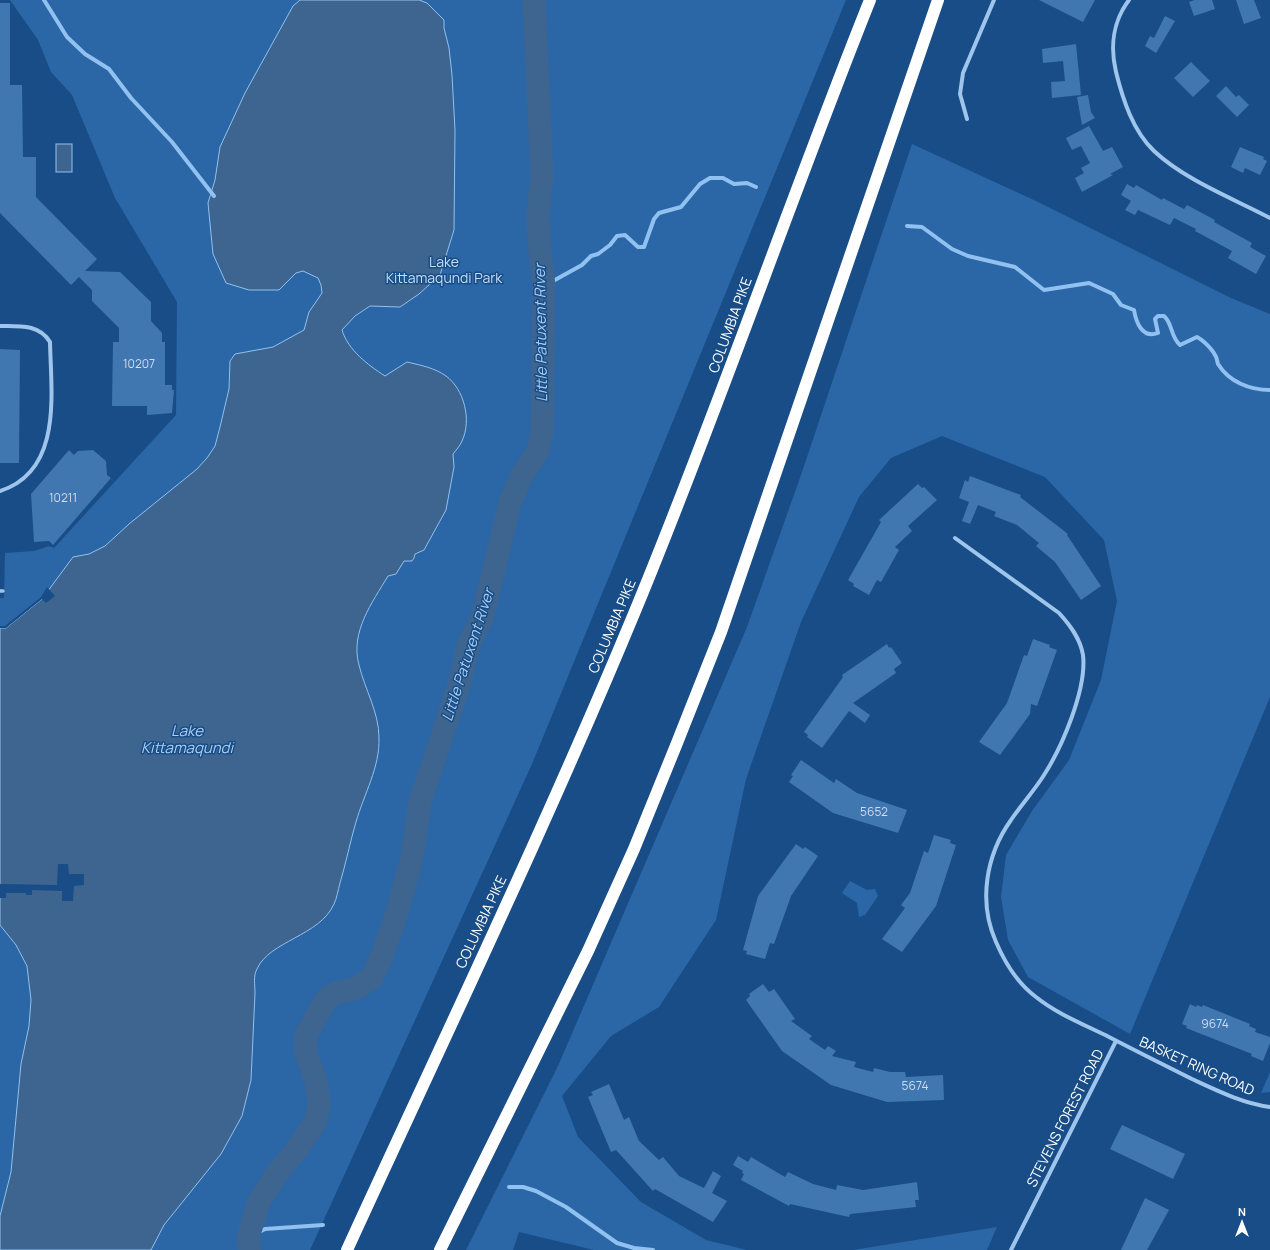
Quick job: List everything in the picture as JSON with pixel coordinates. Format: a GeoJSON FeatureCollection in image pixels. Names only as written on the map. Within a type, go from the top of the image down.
{"type":"FeatureCollection","features":[{"type":"Feature","properties":{"kind":"highway","name":"COLUMBIA PIKE"},"geometry":{"type":"LineString","coordinates":[[347,1250],[590,718],[637,606],[686,484],[832,94],[870,0]]}},
{"type":"Feature","properties":{"kind":"highway"},"geometry":{"type":"LineString","coordinates":[[440,1250],[588,951],[634,849],[683,728],[721,632],[938,0]]}},
{"type":"Feature","properties":{"kind":"street"},"geometry":{"type":"LineString","coordinates":[[967,119],[960,94],[963,74],[994,0]]}},
{"type":"Feature","properties":{"kind":"street"},"geometry":{"type":"LineString","coordinates":[[1129,0],[1119,17],[1114,34],[1113,49],[1119,85],[1133,121],[1142,136],[1154,150],[1186,174],[1270,218]]}},
{"type":"Feature","properties":{"kind":"street"},"geometry":{"type":"LineString","coordinates":[[0,326],[25,326],[34,328],[45,334],[50,342],[52,413],[45,448],[32,469],[17,483],[0,491]]}},
{"type":"Feature","properties":{"kind":"street","name":"STEVENS FOREST ROAD"},"geometry":{"type":"LineString","coordinates":[[955,538],[1059,613],[1073,630],[1079,641],[1083,655],[1082,673],[1077,698],[1057,752],[1041,780],[1010,821],[995,850],[986,887],[987,917],[1000,952],[1023,986],[1037,998],[1116,1041],[1011,1250]]}},
{"type":"Feature","properties":{"kind":"street","name":"BASKET RING ROAD"},"geometry":{"type":"LineString","coordinates":[[1116,1041],[1229,1096],[1251,1104],[1270,1107]]}},
{"type":"Feature","properties":{"kind":"green space","name":"Lake Kittamaqundi Park"},"geometry":{"type":"Polygon","coordinates":[[[10,0],[846,0],[532,764],[310,1250],[0,1250],[0,598],[4,598],[5,553],[34,551],[49,546],[54,548],[176,415],[177,302],[115,198],[72,95],[51,72],[38,40],[10,0]]]}},
{"type":"Feature","properties":{"kind":"green space"},"geometry":{"type":"Polygon","coordinates":[[[912,144],[1038,202],[1231,298],[1270,314],[1270,697],[1130,1034],[1028,977],[1008,940],[1001,897],[1006,855],[1032,811],[1069,760],[1101,680],[1117,601],[1104,540],[1045,477],[942,436],[891,458],[859,497],[801,622],[746,779],[716,920],[659,1007],[611,1036],[562,1096],[578,1137],[641,1202],[706,1240],[747,1250],[594,1250],[519,1232],[513,1250],[466,1250],[558,1066],[747,627],[801,475],[912,144]]]}},
{"type":"Feature","properties":{"kind":"green space"},"geometry":{"type":"Polygon","coordinates":[[[850,881],[867,890],[875,889],[878,896],[865,915],[859,917],[857,903],[842,893],[850,881]]]}},
{"type":"Feature","properties":{"kind":"green space"},"geometry":{"type":"Polygon","coordinates":[[[1270,1072],[1270,1092],[1261,1093],[1270,1072]]]}},
{"type":"Feature","properties":{"kind":"green space"},"geometry":{"type":"Polygon","coordinates":[[[997,1227],[987,1250],[853,1250],[997,1227]]]}},
{"type":"Feature","properties":{"kind":"water","name":"Lake Kittamaqundi"},"geometry":{"type":"Polygon","coordinates":[[[300,0],[419,0],[427,3],[444,20],[452,75],[455,130],[454,230],[440,275],[419,294],[400,307],[370,306],[355,316],[342,330],[349,344],[359,356],[385,376],[407,362],[432,369],[446,376],[458,389],[462,397],[466,415],[465,433],[461,443],[453,454],[454,467],[446,510],[424,550],[415,554],[412,561],[404,561],[396,574],[388,576],[369,607],[360,629],[357,641],[357,653],[359,665],[377,719],[379,749],[377,759],[356,822],[334,904],[327,915],[318,924],[272,952],[263,959],[257,969],[255,978],[251,1080],[242,1116],[221,1154],[164,1225],[151,1250],[0,1250],[0,1216],[11,1172],[21,1064],[29,1026],[31,1000],[27,966],[16,945],[0,925],[0,628],[6,628],[42,599],[73,557],[89,554],[105,546],[129,524],[197,469],[215,446],[229,389],[230,361],[235,354],[273,347],[304,330],[309,312],[322,293],[318,278],[303,271],[296,273],[279,290],[249,290],[226,283],[213,254],[208,203],[215,180],[220,147],[245,93],[293,6],[300,0]]]}},
{"type":"Feature","properties":{"kind":"water"},"geometry":{"type":"Polygon","coordinates":[[[56,144],[72,144],[72,172],[56,172],[56,144]]]}},
{"type":"Feature","properties":{"kind":"pier"},"geometry":{"type":"Polygon","coordinates":[[[47,587],[55,596],[46,603],[42,599],[6,628],[0,628],[0,626],[5,626],[41,597],[47,587]]]}},
{"type":"Feature","properties":{"kind":"pier"},"geometry":{"type":"Polygon","coordinates":[[[58,864],[68,864],[69,874],[84,874],[84,885],[74,886],[73,901],[62,901],[62,891],[32,890],[32,895],[26,895],[26,893],[6,893],[6,898],[0,898],[0,884],[57,885],[58,864]]]}},
{"type":"Feature","properties":{"kind":"building"},"geometry":{"type":"Polygon","coordinates":[[[1039,0],[1095,0],[1083,22],[1039,0]]]}},
{"type":"Feature","properties":{"kind":"building"},"geometry":{"type":"Polygon","coordinates":[[[1195,0],[1212,0],[1215,9],[1194,16],[1189,2],[1195,0]]]}},
{"type":"Feature","properties":{"kind":"building"},"geometry":{"type":"Polygon","coordinates":[[[1236,0],[1254,0],[1261,18],[1244,24],[1236,0]]]}},
{"type":"Feature","properties":{"kind":"building"},"geometry":{"type":"Polygon","coordinates":[[[0,3],[10,3],[10,85],[22,85],[23,157],[36,157],[36,197],[97,259],[85,271],[120,272],[151,302],[151,321],[162,333],[162,342],[165,342],[165,385],[172,385],[172,390],[174,390],[172,413],[147,415],[147,406],[112,406],[113,342],[119,342],[119,328],[92,301],[92,290],[79,277],[71,285],[0,213],[0,3]]]}},
{"type":"Feature","properties":{"kind":"building"},"geometry":{"type":"Polygon","coordinates":[[[1165,16],[1175,21],[1156,53],[1145,46],[1150,36],[1154,38],[1165,16]]]}},
{"type":"Feature","properties":{"kind":"building"},"geometry":{"type":"Polygon","coordinates":[[[1076,44],[1081,95],[1052,98],[1051,82],[1065,81],[1063,61],[1043,63],[1042,49],[1076,44]]]}},
{"type":"Feature","properties":{"kind":"building"},"geometry":{"type":"Polygon","coordinates":[[[1191,62],[1210,81],[1193,97],[1174,78],[1191,62]]]}},
{"type":"Feature","properties":{"kind":"building"},"geometry":{"type":"Polygon","coordinates":[[[1226,86],[1236,97],[1239,95],[1249,105],[1237,117],[1216,96],[1226,86]]]}},
{"type":"Feature","properties":{"kind":"building"},"geometry":{"type":"Polygon","coordinates":[[[1088,95],[1091,112],[1095,118],[1082,125],[1077,97],[1088,95]]]}},
{"type":"Feature","properties":{"kind":"building"},"geometry":{"type":"Polygon","coordinates":[[[1089,126],[1103,151],[1112,147],[1123,167],[1110,174],[1113,175],[1082,192],[1075,178],[1084,173],[1081,168],[1090,163],[1081,146],[1072,150],[1066,138],[1089,126]]]}},
{"type":"Feature","properties":{"kind":"building"},"geometry":{"type":"Polygon","coordinates":[[[1240,147],[1264,157],[1263,159],[1267,161],[1260,175],[1245,168],[1243,173],[1231,167],[1240,147]]]}},
{"type":"Feature","properties":{"kind":"building"},"geometry":{"type":"Polygon","coordinates":[[[1127,184],[1134,188],[1136,185],[1162,200],[1163,198],[1184,209],[1187,205],[1252,243],[1250,247],[1266,256],[1256,274],[1228,258],[1232,251],[1195,231],[1196,229],[1174,218],[1170,225],[1138,210],[1135,215],[1125,210],[1131,201],[1121,195],[1127,184]]]}},
{"type":"Feature","properties":{"kind":"building"},"geometry":{"type":"Polygon","coordinates":[[[0,349],[20,350],[19,463],[0,463],[0,349]]]}},
{"type":"Feature","properties":{"kind":"building"},"geometry":{"type":"Polygon","coordinates":[[[69,450],[74,455],[78,451],[93,450],[106,461],[107,475],[111,478],[53,545],[49,541],[34,542],[31,494],[69,450]]]}},
{"type":"Feature","properties":{"kind":"building"},"geometry":{"type":"Polygon","coordinates":[[[970,476],[1021,495],[1020,497],[1068,534],[1067,535],[1101,586],[1081,600],[1055,562],[1036,546],[1039,543],[1017,525],[994,516],[996,512],[978,505],[970,524],[962,521],[969,502],[959,498],[965,480],[968,482],[970,476]]]}},
{"type":"Feature","properties":{"kind":"building"},"geometry":{"type":"Polygon","coordinates":[[[918,484],[922,488],[924,487],[937,500],[908,526],[912,531],[895,547],[899,550],[881,582],[877,580],[869,595],[853,586],[854,584],[848,580],[881,522],[879,520],[918,484]]]}},
{"type":"Feature","properties":{"kind":"building"},"geometry":{"type":"Polygon","coordinates":[[[1033,639],[1050,645],[1049,647],[1057,650],[1037,706],[1031,704],[1030,714],[1000,755],[979,742],[1007,703],[1024,655],[1027,656],[1033,639]]]}},
{"type":"Feature","properties":{"kind":"building"},"geometry":{"type":"Polygon","coordinates":[[[887,644],[889,648],[891,647],[902,663],[894,669],[896,673],[853,703],[870,715],[865,723],[849,711],[822,748],[807,737],[808,735],[804,732],[843,677],[842,675],[887,644]]]}},
{"type":"Feature","properties":{"kind":"building"},"geometry":{"type":"Polygon","coordinates":[[[801,760],[834,783],[836,779],[857,793],[907,810],[898,833],[833,813],[789,782],[793,776],[791,775],[801,760]]]}},
{"type":"Feature","properties":{"kind":"building"},"geometry":{"type":"Polygon","coordinates":[[[934,835],[951,840],[950,843],[956,845],[936,906],[902,952],[882,939],[905,908],[901,905],[910,893],[924,851],[928,853],[934,835]]]}},
{"type":"Feature","properties":{"kind":"building"},"geometry":{"type":"Polygon","coordinates":[[[796,844],[803,849],[805,847],[818,856],[791,896],[774,944],[770,943],[765,959],[746,954],[747,951],[743,950],[758,896],[796,844]]]}},
{"type":"Feature","properties":{"kind":"building"},"geometry":{"type":"Polygon","coordinates":[[[763,984],[769,992],[774,989],[795,1019],[791,1021],[812,1036],[809,1039],[825,1050],[828,1046],[836,1051],[832,1056],[856,1062],[854,1067],[873,1072],[874,1068],[890,1072],[905,1072],[906,1077],[943,1075],[944,1100],[887,1102],[831,1085],[782,1051],[746,1000],[750,996],[749,994],[763,984]]]}},
{"type":"Feature","properties":{"kind":"building"},"geometry":{"type":"Polygon","coordinates":[[[1190,1004],[1196,1007],[1197,1005],[1202,1007],[1203,1005],[1250,1024],[1249,1026],[1256,1029],[1255,1032],[1270,1037],[1270,1043],[1263,1061],[1251,1056],[1252,1054],[1186,1028],[1187,1026],[1182,1024],[1190,1004]]]}},
{"type":"Feature","properties":{"kind":"building"},"geometry":{"type":"Polygon","coordinates":[[[609,1084],[624,1120],[629,1117],[639,1141],[659,1160],[663,1157],[679,1176],[704,1188],[713,1171],[721,1176],[712,1193],[727,1201],[713,1222],[655,1189],[653,1191],[616,1150],[611,1152],[588,1097],[593,1095],[591,1092],[609,1084]]]}},
{"type":"Feature","properties":{"kind":"building"},"geometry":{"type":"Polygon","coordinates":[[[1122,1125],[1185,1154],[1173,1179],[1110,1149],[1122,1125]]]}},
{"type":"Feature","properties":{"kind":"building"},"geometry":{"type":"Polygon","coordinates":[[[738,1156],[748,1162],[751,1157],[785,1177],[788,1172],[813,1184],[836,1190],[837,1185],[863,1190],[917,1182],[919,1200],[915,1200],[916,1207],[850,1214],[849,1217],[790,1204],[789,1206],[741,1180],[744,1174],[742,1173],[743,1171],[733,1165],[738,1156]]]}},
{"type":"Feature","properties":{"kind":"building"},"geometry":{"type":"Polygon","coordinates":[[[1145,1198],[1169,1210],[1147,1250],[1121,1250],[1145,1198]]]}},
{"type":"Feature","properties":{"kind":"waterway"},"geometry":{"type":"LineString","coordinates":[[44,0],[67,37],[85,54],[109,69],[131,98],[172,142],[214,196]]}},
{"type":"Feature","properties":{"kind":"waterway","name":"Little Patuxent River"},"geometry":{"type":"LineString","coordinates":[[250,1250],[248,1238],[258,1204],[275,1176],[298,1148],[316,1121],[319,1105],[316,1081],[305,1050],[306,1035],[327,998],[338,992],[355,989],[372,978],[383,953],[397,913],[412,857],[420,802],[461,679],[468,646],[482,618],[510,503],[521,477],[538,451],[542,433],[544,286],[539,243],[538,215],[542,176],[534,0]]}},
{"type":"Feature","properties":{"kind":"waterway"},"geometry":{"type":"LineString","coordinates":[[544,286],[582,265],[591,256],[598,254],[610,245],[617,236],[625,235],[638,247],[644,247],[654,219],[659,213],[681,207],[700,184],[710,178],[723,178],[734,184],[747,183],[756,187]]}},
{"type":"Feature","properties":{"kind":"waterway"},"geometry":{"type":"LineString","coordinates":[[907,226],[922,227],[952,249],[968,256],[1015,267],[1044,290],[1089,283],[1113,294],[1121,305],[1134,310],[1138,324],[1144,332],[1148,334],[1158,333],[1155,319],[1158,316],[1164,316],[1180,345],[1197,337],[1210,347],[1216,356],[1218,364],[1228,376],[1248,387],[1270,390]]}},
{"type":"Feature","properties":{"kind":"waterway"},"geometry":{"type":"LineString","coordinates":[[509,1187],[523,1187],[536,1191],[566,1207],[617,1243],[634,1248],[653,1250]]}},
{"type":"Feature","properties":{"kind":"waterway"},"geometry":{"type":"LineString","coordinates":[[248,1238],[265,1229],[323,1225]]}}]}
